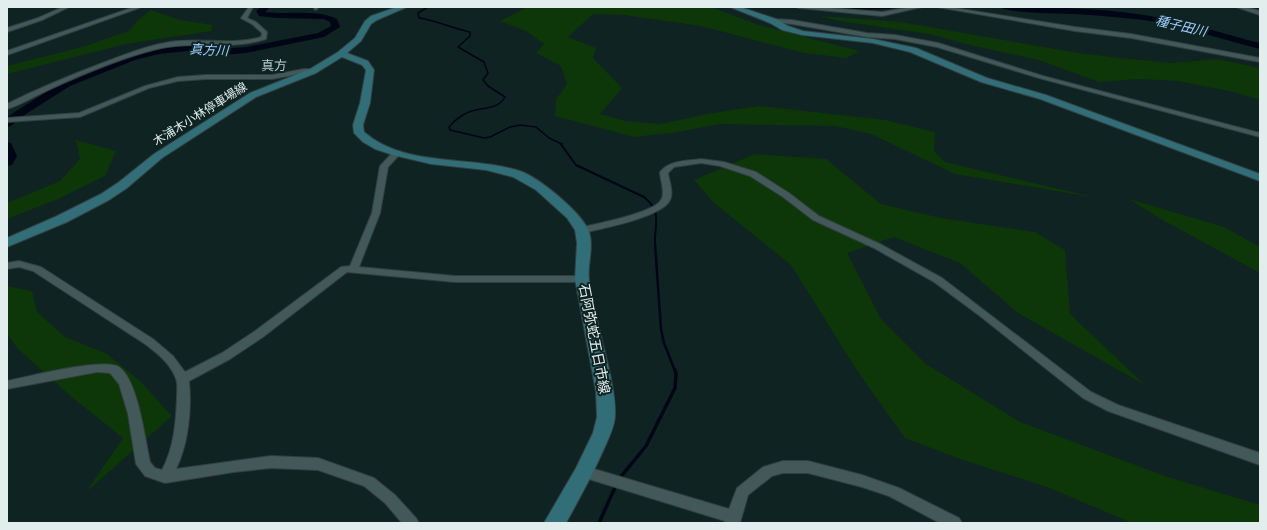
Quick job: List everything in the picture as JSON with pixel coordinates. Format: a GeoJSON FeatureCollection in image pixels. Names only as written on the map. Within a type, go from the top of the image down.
{"type":"FeatureCollection","features":[{"type":"Feature","properties":{"kind":"main road","name":"木浦木小林停車場線"},"geometry":{"type":"LineString","coordinates":[[7,243],[62,219],[104,197],[123,185],[158,156],[253,96],[268,88],[313,71],[341,54],[358,39],[368,23],[374,18],[404,7]]}},
{"type":"Feature","properties":{"kind":"main road"},"geometry":{"type":"LineString","coordinates":[[734,7],[773,21],[785,28],[802,33],[873,41],[913,50],[984,80],[1043,97],[1260,178]]}},
{"type":"Feature","properties":{"kind":"main road"},"geometry":{"type":"LineString","coordinates":[[341,54],[365,63],[370,70],[365,103],[358,125],[359,133],[379,147],[396,153],[448,164],[486,167],[517,174],[540,187],[571,215],[582,230]]}},
{"type":"Feature","properties":{"kind":"main road","name":"石阿弥蛇五日市線"},"geometry":{"type":"LineString","coordinates":[[555,523],[584,472],[602,433],[606,417],[605,392],[582,279],[584,243],[582,230]]}},
{"type":"Feature","properties":{"kind":"street"},"geometry":{"type":"LineString","coordinates":[[7,30],[40,19],[67,7]]}},
{"type":"Feature","properties":{"kind":"street"},"geometry":{"type":"LineString","coordinates":[[7,53],[137,8],[136,7]]}},
{"type":"Feature","properties":{"kind":"street"},"geometry":{"type":"LineString","coordinates":[[7,107],[51,85],[151,48],[187,42],[235,42],[261,39],[265,33],[254,23],[244,18],[251,10],[251,7]]}},
{"type":"Feature","properties":{"kind":"street"},"geometry":{"type":"LineString","coordinates":[[799,7],[882,14],[920,7]]}},
{"type":"Feature","properties":{"kind":"street"},"geometry":{"type":"LineString","coordinates":[[939,7],[1075,29],[1131,36],[1260,60]]}},
{"type":"Feature","properties":{"kind":"street"},"geometry":{"type":"LineString","coordinates":[[1238,7],[1260,13]]}},
{"type":"Feature","properties":{"kind":"street"},"geometry":{"type":"LineString","coordinates":[[773,21],[792,22],[867,35],[896,37],[938,44],[1041,77],[1260,135]]}},
{"type":"Feature","properties":{"kind":"street"},"geometry":{"type":"LineString","coordinates":[[7,120],[80,115],[147,87],[178,79],[206,77],[272,77],[304,70],[313,71]]}},
{"type":"Feature","properties":{"kind":"street"},"geometry":{"type":"LineString","coordinates":[[354,268],[376,213],[384,166],[396,153]]}},
{"type":"Feature","properties":{"kind":"street"},"geometry":{"type":"LineString","coordinates":[[582,230],[643,214],[665,203],[667,198],[664,172],[672,165],[701,161],[721,164],[747,172],[765,180],[816,218],[883,249],[938,280],[1087,395],[1113,408],[1260,459]]}},
{"type":"Feature","properties":{"kind":"street"},"geometry":{"type":"LineString","coordinates":[[7,266],[19,264],[37,269],[137,334],[144,337],[170,360],[183,379],[183,419],[174,459],[165,477]]}},
{"type":"Feature","properties":{"kind":"street"},"geometry":{"type":"LineString","coordinates":[[183,379],[226,356],[259,334],[345,269],[354,268],[455,279],[582,279]]}},
{"type":"Feature","properties":{"kind":"street"},"geometry":{"type":"LineString","coordinates":[[7,385],[97,368],[113,370],[118,373],[124,382],[134,414],[143,464],[150,472],[165,477],[234,466],[271,462],[318,464],[369,482],[390,499],[411,523]]}},
{"type":"Feature","properties":{"kind":"street"},"geometry":{"type":"LineString","coordinates":[[584,472],[733,520],[742,492],[768,471],[783,466],[808,467],[862,481],[894,492],[954,523]]}},
{"type":"Feature","properties":{"kind":"green space"},"geometry":{"type":"Polygon","coordinates":[[[528,7],[711,7],[759,25],[859,51],[847,58],[804,53],[701,26],[624,15],[593,14],[568,37],[596,48],[593,58],[622,88],[600,114],[626,121],[659,124],[707,114],[759,106],[885,120],[935,132],[934,151],[945,162],[1093,197],[955,174],[871,134],[835,126],[720,124],[678,132],[634,137],[555,116],[556,99],[567,84],[561,66],[536,53],[544,44],[526,31],[500,21],[528,7]]]}},
{"type":"Feature","properties":{"kind":"green space"},"geometry":{"type":"Polygon","coordinates":[[[151,10],[180,20],[213,25],[211,31],[126,44],[7,74],[7,66],[82,47],[129,31],[137,21],[151,10]]]}},
{"type":"Feature","properties":{"kind":"green space"},"geometry":{"type":"Polygon","coordinates":[[[820,16],[901,22],[1078,53],[1120,58],[1172,63],[1217,59],[1260,68],[1260,100],[1234,92],[1178,81],[1140,79],[1099,82],[1039,60],[974,46],[929,34],[840,21],[820,16]]]}},
{"type":"Feature","properties":{"kind":"green space"},"geometry":{"type":"Polygon","coordinates":[[[76,140],[116,151],[105,176],[58,199],[7,219],[7,203],[60,181],[80,159],[76,140]]]}},
{"type":"Feature","properties":{"kind":"green space"},"geometry":{"type":"Polygon","coordinates":[[[755,154],[826,159],[881,204],[941,218],[1035,232],[1065,250],[1070,314],[1145,385],[1018,313],[960,263],[894,237],[847,253],[881,319],[926,364],[1020,422],[1165,476],[1260,505],[1260,523],[1132,523],[1047,487],[960,459],[905,438],[856,369],[791,265],[713,202],[694,180],[755,154]]]}},
{"type":"Feature","properties":{"kind":"green space"},"geometry":{"type":"Polygon","coordinates":[[[1129,199],[1224,227],[1260,247],[1260,273],[1159,218],[1129,199]]]}},
{"type":"Feature","properties":{"kind":"green space"},"geometry":{"type":"Polygon","coordinates":[[[7,286],[32,291],[37,312],[65,337],[107,354],[140,381],[172,416],[86,492],[123,438],[73,398],[18,349],[7,334],[7,286]]]}},
{"type":"Feature","properties":{"kind":"waterway","name":"真方川"},"geometry":{"type":"LineString","coordinates":[[7,124],[14,117],[66,84],[132,58],[159,51],[188,48],[201,48],[221,52],[246,50],[321,35],[336,27],[334,21],[326,17],[277,16],[262,14],[260,11],[266,7]]}},
{"type":"Feature","properties":{"kind":"waterway"},"geometry":{"type":"LineString","coordinates":[[428,7],[418,13],[419,18],[470,32],[470,36],[458,47],[484,62],[488,73],[483,80],[488,86],[505,97],[494,106],[474,110],[463,115],[455,120],[449,127],[450,130],[484,138],[490,137],[510,127],[520,125],[536,127],[549,138],[560,143]]}},
{"type":"Feature","properties":{"kind":"waterway","name":"種子田川"},"geometry":{"type":"LineString","coordinates":[[843,8],[890,7]]}},
{"type":"Feature","properties":{"kind":"waterway","name":"種子田川"},"geometry":{"type":"LineString","coordinates":[[1004,7],[1114,14],[1146,18],[1179,24],[1260,46]]}},
{"type":"Feature","properties":{"kind":"waterway"},"geometry":{"type":"LineString","coordinates":[[560,143],[576,165],[644,197],[650,203],[656,213],[655,244]]}},
{"type":"Feature","properties":{"kind":"waterway","name":"真方川"},"geometry":{"type":"LineString","coordinates":[[7,146],[11,156],[7,162]]}},
{"type":"Feature","properties":{"kind":"waterway"},"geometry":{"type":"LineString","coordinates":[[655,244],[661,329],[664,343],[675,371]]}},
{"type":"Feature","properties":{"kind":"waterway"},"geometry":{"type":"LineString","coordinates":[[619,479],[646,446],[675,388],[675,370]]}},
{"type":"Feature","properties":{"kind":"waterway"},"geometry":{"type":"LineString","coordinates":[[599,523],[616,485]]}},
{"type":"Feature","properties":{"kind":"district","name":"真方"},"geometry":{"type":"Point","coordinates":[274,65]}}]}
